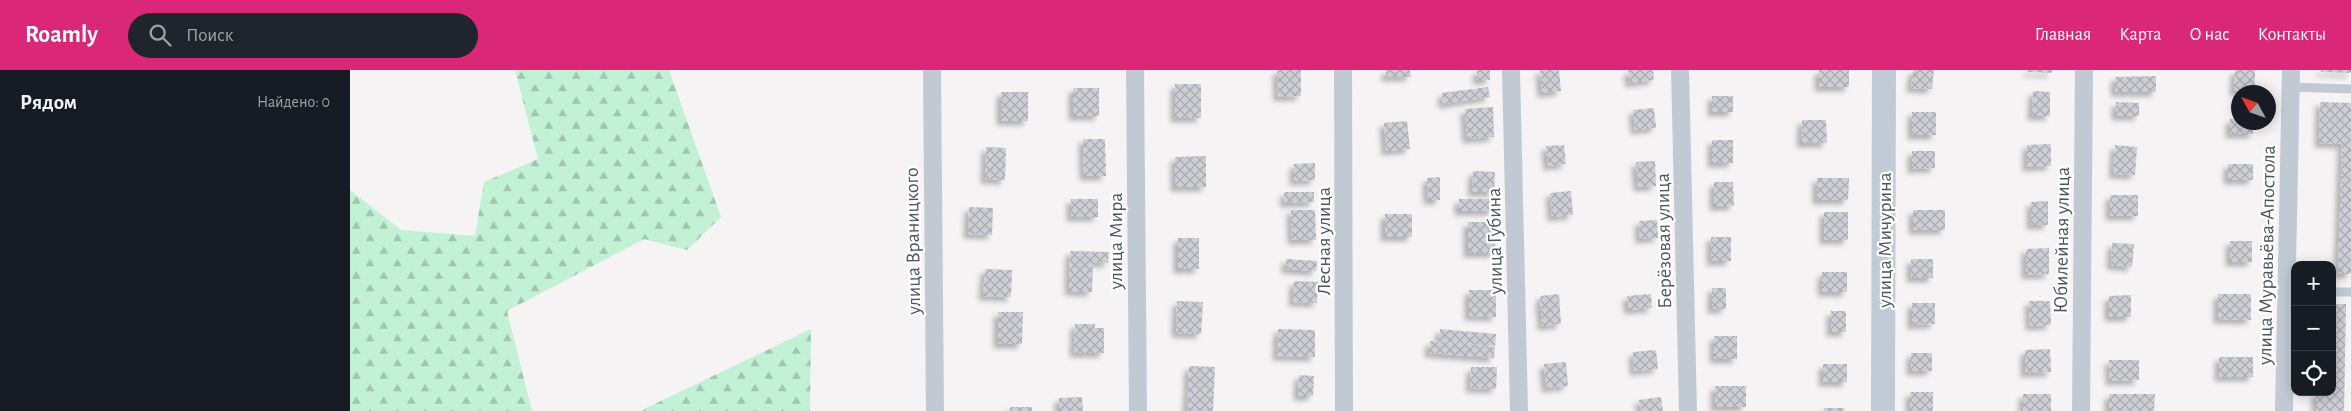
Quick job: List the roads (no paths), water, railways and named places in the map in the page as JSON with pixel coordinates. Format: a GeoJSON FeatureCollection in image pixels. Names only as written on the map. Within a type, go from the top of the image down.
{"type":"FeatureCollection","features":[{"type":"Feature","properties":{"kind":"street","name":"улица Враницкого"},"geometry":{"type":"LineString","coordinates":[[932,70],[936,411]]}},
{"type":"Feature","properties":{"kind":"street","name":"улица Мира"},"geometry":{"type":"LineString","coordinates":[[1135,70],[1138,411]]}},
{"type":"Feature","properties":{"kind":"street","name":"Лесная улица"},"geometry":{"type":"LineString","coordinates":[[1343,70],[1344,411]]}},
{"type":"Feature","properties":{"kind":"street","name":"улица Губина"},"geometry":{"type":"LineString","coordinates":[[1511,70],[1519,411]]}},
{"type":"Feature","properties":{"kind":"street","name":"Берёзовая улица"},"geometry":{"type":"LineString","coordinates":[[1680,70],[1688,411]]}},
{"type":"Feature","properties":{"kind":"street","name":"улица Мичурина"},"geometry":{"type":"LineString","coordinates":[[1883,411],[1884,70]]}},
{"type":"Feature","properties":{"kind":"street","name":"Юбилейная улица"},"geometry":{"type":"LineString","coordinates":[[2080,411],[2084,70]]}},
{"type":"Feature","properties":{"kind":"street","name":"улица Муравьёва-Апостола"},"geometry":{"type":"LineString","coordinates":[[2284,411],[2290,292],[2291,79]]}},
{"type":"Feature","properties":{"kind":"lane"},"geometry":{"type":"LineString","coordinates":[[2291,79],[2351,89]]}},
{"type":"Feature","properties":{"kind":"lane"},"geometry":{"type":"LineString","coordinates":[[2336,292],[2351,292]]}}]}
